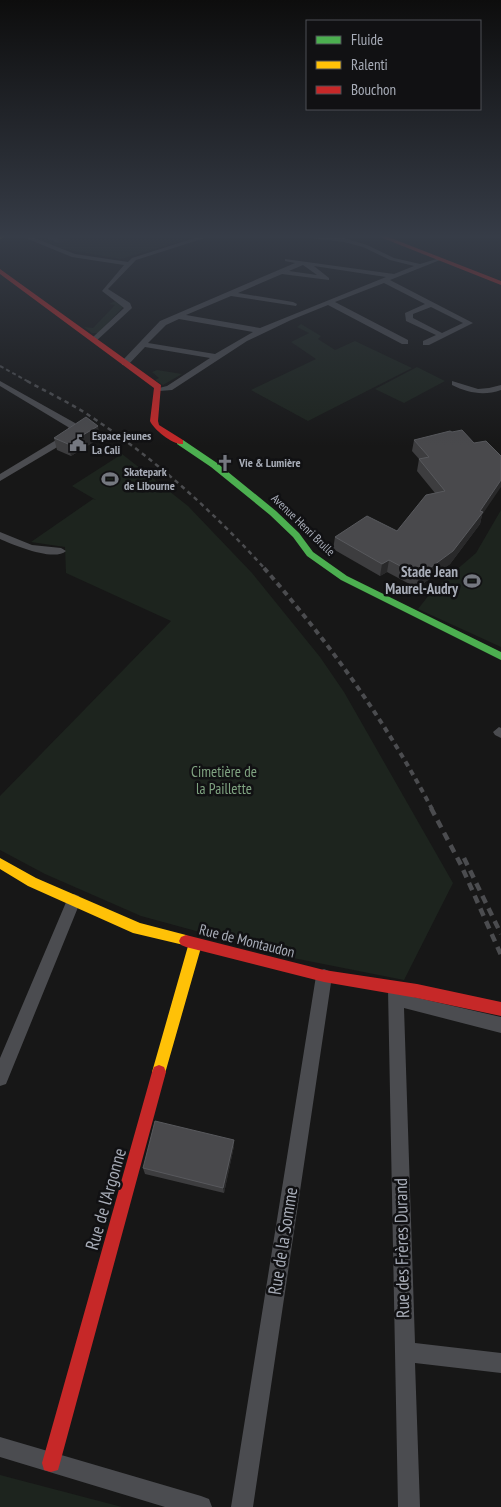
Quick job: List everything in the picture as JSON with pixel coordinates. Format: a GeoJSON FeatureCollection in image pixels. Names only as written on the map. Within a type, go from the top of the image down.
{"type":"FeatureCollection","features":[{"type":"Feature","properties":{"kind":"street"},"geometry":{"type":"LineString","coordinates":[[48,305],[159,389],[169,388],[251,336],[320,305]]}},
{"type":"Feature","properties":{"kind":"street"},"geometry":{"type":"LineString","coordinates":[[95,340],[128,308],[127,305]]}},
{"type":"Feature","properties":{"kind":"street"},"geometry":{"type":"LineString","coordinates":[[125,363],[163,323],[201,305]]}},
{"type":"Feature","properties":{"kind":"street"},"geometry":{"type":"LineString","coordinates":[[294,305],[302,312]]}},
{"type":"Feature","properties":{"kind":"street"},"geometry":{"type":"LineString","coordinates":[[303,305],[316,307]]}},
{"type":"Feature","properties":{"kind":"street"},"geometry":{"type":"LineString","coordinates":[[335,305],[405,342]]}},
{"type":"Feature","properties":{"kind":"street"},"geometry":{"type":"LineString","coordinates":[[428,305],[409,313],[410,319],[441,335]]}},
{"type":"Feature","properties":{"kind":"street"},"geometry":{"type":"LineString","coordinates":[[426,343],[469,323],[434,305]]}},
{"type":"Feature","properties":{"kind":"street"},"geometry":{"type":"LineString","coordinates":[[176,316],[262,331]]}},
{"type":"Feature","properties":{"kind":"street"},"geometry":{"type":"LineString","coordinates":[[242,327],[251,336]]}},
{"type":"Feature","properties":{"kind":"street"},"geometry":{"type":"LineString","coordinates":[[143,344],[217,357]]}},
{"type":"Feature","properties":{"kind":"street"},"geometry":{"type":"LineString","coordinates":[[0,382],[72,425],[75,431],[0,478]]}},
{"type":"Feature","properties":{"kind":"street"},"geometry":{"type":"LineString","coordinates":[[455,383],[468,390],[486,392],[501,387]]}},
{"type":"Feature","properties":{"kind":"street","name":"Avenue Henri Brulle"},"geometry":{"type":"LineString","coordinates":[[159,389],[154,420],[156,426],[214,465],[273,514],[296,535],[310,554],[326,567],[344,578],[501,656]]}},
{"type":"Feature","properties":{"kind":"street"},"geometry":{"type":"LineString","coordinates":[[0,535],[30,548],[61,551]]}},
{"type":"Feature","properties":{"kind":"street","name":"Rue de Montaudon"},"geometry":{"type":"LineString","coordinates":[[0,863],[32,882],[138,929],[324,976],[417,991],[501,1009]]}},
{"type":"Feature","properties":{"kind":"street"},"geometry":{"type":"LineString","coordinates":[[0,1078],[74,900]]}},
{"type":"Feature","properties":{"kind":"street","name":"Rue de l'Argonne"},"geometry":{"type":"LineString","coordinates":[[51,1463],[195,944]]}},
{"type":"Feature","properties":{"kind":"street","name":"Rue de la Somme"},"geometry":{"type":"LineString","coordinates":[[242,1507],[324,976]]}},
{"type":"Feature","properties":{"kind":"street"},"geometry":{"type":"LineString","coordinates":[[396,989],[410,1003],[501,1025]]}},
{"type":"Feature","properties":{"kind":"street","name":"Rue des Frères Durand"},"geometry":{"type":"LineString","coordinates":[[396,989],[409,1507]]}},
{"type":"Feature","properties":{"kind":"street"},"geometry":{"type":"LineString","coordinates":[[405,1352],[501,1364]]}},
{"type":"Feature","properties":{"kind":"street"},"geometry":{"type":"LineString","coordinates":[[0,1447],[201,1507]]}},
{"type":"Feature","properties":{"kind":"green space"},"geometry":{"type":"Polygon","coordinates":[[[115,305],[123,307],[98,333],[92,333],[84,327],[93,328],[115,305]]]}},
{"type":"Feature","properties":{"kind":"green space"},"geometry":{"type":"Polygon","coordinates":[[[301,324],[321,336],[318,339],[335,350],[355,341],[412,368],[308,421],[251,390],[316,359],[291,342],[309,333],[297,327],[301,324]]]}},
{"type":"Feature","properties":{"kind":"green space"},"geometry":{"type":"Polygon","coordinates":[[[417,367],[445,381],[404,403],[375,389],[417,367]]]}},
{"type":"Feature","properties":{"kind":"green space"},"geometry":{"type":"Polygon","coordinates":[[[157,370],[182,374],[163,385],[155,380],[159,378],[152,372],[157,370]]]}},
{"type":"Feature","properties":{"kind":"green space","name":"Cimetière de la Paillette"},"geometry":{"type":"Polygon","coordinates":[[[122,454],[188,506],[252,573],[320,657],[344,692],[453,883],[404,980],[273,954],[221,940],[205,930],[196,931],[141,916],[45,874],[0,850],[0,796],[171,621],[66,573],[65,547],[31,542],[93,499],[96,500],[72,486],[122,454]]]}},
{"type":"Feature","properties":{"kind":"green space","name":"Stade Jean Maurel-Audry"},"geometry":{"type":"Polygon","coordinates":[[[501,510],[501,647],[418,609],[433,590],[476,553],[501,510]]]}},
{"type":"Feature","properties":{"kind":"green space"},"geometry":{"type":"Polygon","coordinates":[[[0,1475],[122,1507],[0,1507],[0,1475]]]}},
{"type":"Feature","properties":{"kind":"building"},"geometry":{"type":"Polygon","coordinates":[[[86,417],[98,426],[68,444],[54,438],[86,417]]]}},
{"type":"Feature","properties":{"kind":"building"},"geometry":{"type":"Polygon","coordinates":[[[462,430],[474,443],[486,441],[501,456],[501,480],[480,511],[483,512],[453,551],[419,576],[389,560],[382,564],[335,537],[367,516],[397,531],[426,495],[445,491],[419,459],[429,457],[414,440],[462,430]]]}},
{"type":"Feature","properties":{"kind":"building"},"geometry":{"type":"Polygon","coordinates":[[[155,1121],[234,1140],[223,1188],[143,1168],[155,1121]]]}},
{"type":"Feature","properties":{"kind":"railway"},"geometry":{"type":"LineString","coordinates":[[0,366],[29,382]]}},
{"type":"Feature","properties":{"kind":"railway"},"geometry":{"type":"LineString","coordinates":[[27,381],[87,414],[135,448],[225,526],[265,569]]}},
{"type":"Feature","properties":{"kind":"railway"},"geometry":{"type":"LineString","coordinates":[[264,568],[334,654],[376,714],[432,809]]}},
{"type":"Feature","properties":{"kind":"railway"},"geometry":{"type":"LineString","coordinates":[[431,808],[461,865],[501,955]]}},
{"type":"Feature","properties":{"kind":"railway"},"geometry":{"type":"LineString","coordinates":[[464,858],[501,934]]}},
{"type":"Feature","properties":{"kind":"traffic: fast"},"geometry":{"type":"LineString","coordinates":[[180,442],[214,465],[273,513],[296,535],[310,554],[344,578],[501,656]]}},
{"type":"Feature","properties":{"kind":"traffic: slow"},"geometry":{"type":"LineString","coordinates":[[0,863],[32,882],[138,929],[186,941]]}},
{"type":"Feature","properties":{"kind":"traffic: slow"},"geometry":{"type":"LineString","coordinates":[[159,1072],[195,944]]}},
{"type":"Feature","properties":{"kind":"traffic: jam"},"geometry":{"type":"LineString","coordinates":[[47,305],[158,387],[154,421],[156,426],[180,442]]}},
{"type":"Feature","properties":{"kind":"traffic: jam"},"geometry":{"type":"LineString","coordinates":[[186,941],[324,976],[417,991],[501,1009]]}},
{"type":"Feature","properties":{"kind":"traffic: jam"},"geometry":{"type":"LineString","coordinates":[[51,1463],[159,1072]]}},
{"type":"Feature","properties":{"kind":"place","name":"Espace jeunes La Cali"},"geometry":{"type":"Point","coordinates":[78,443]}},
{"type":"Feature","properties":{"kind":"place","name":"Vie & Lumière"},"geometry":{"type":"Point","coordinates":[225,463]}},
{"type":"Feature","properties":{"kind":"place","name":"Skatepark de Libourne"},"geometry":{"type":"Point","coordinates":[110,479]}},
{"type":"Feature","properties":{"kind":"place","name":"Stade Jean Maurel-Audry"},"geometry":{"type":"Point","coordinates":[472,581]}}]}
